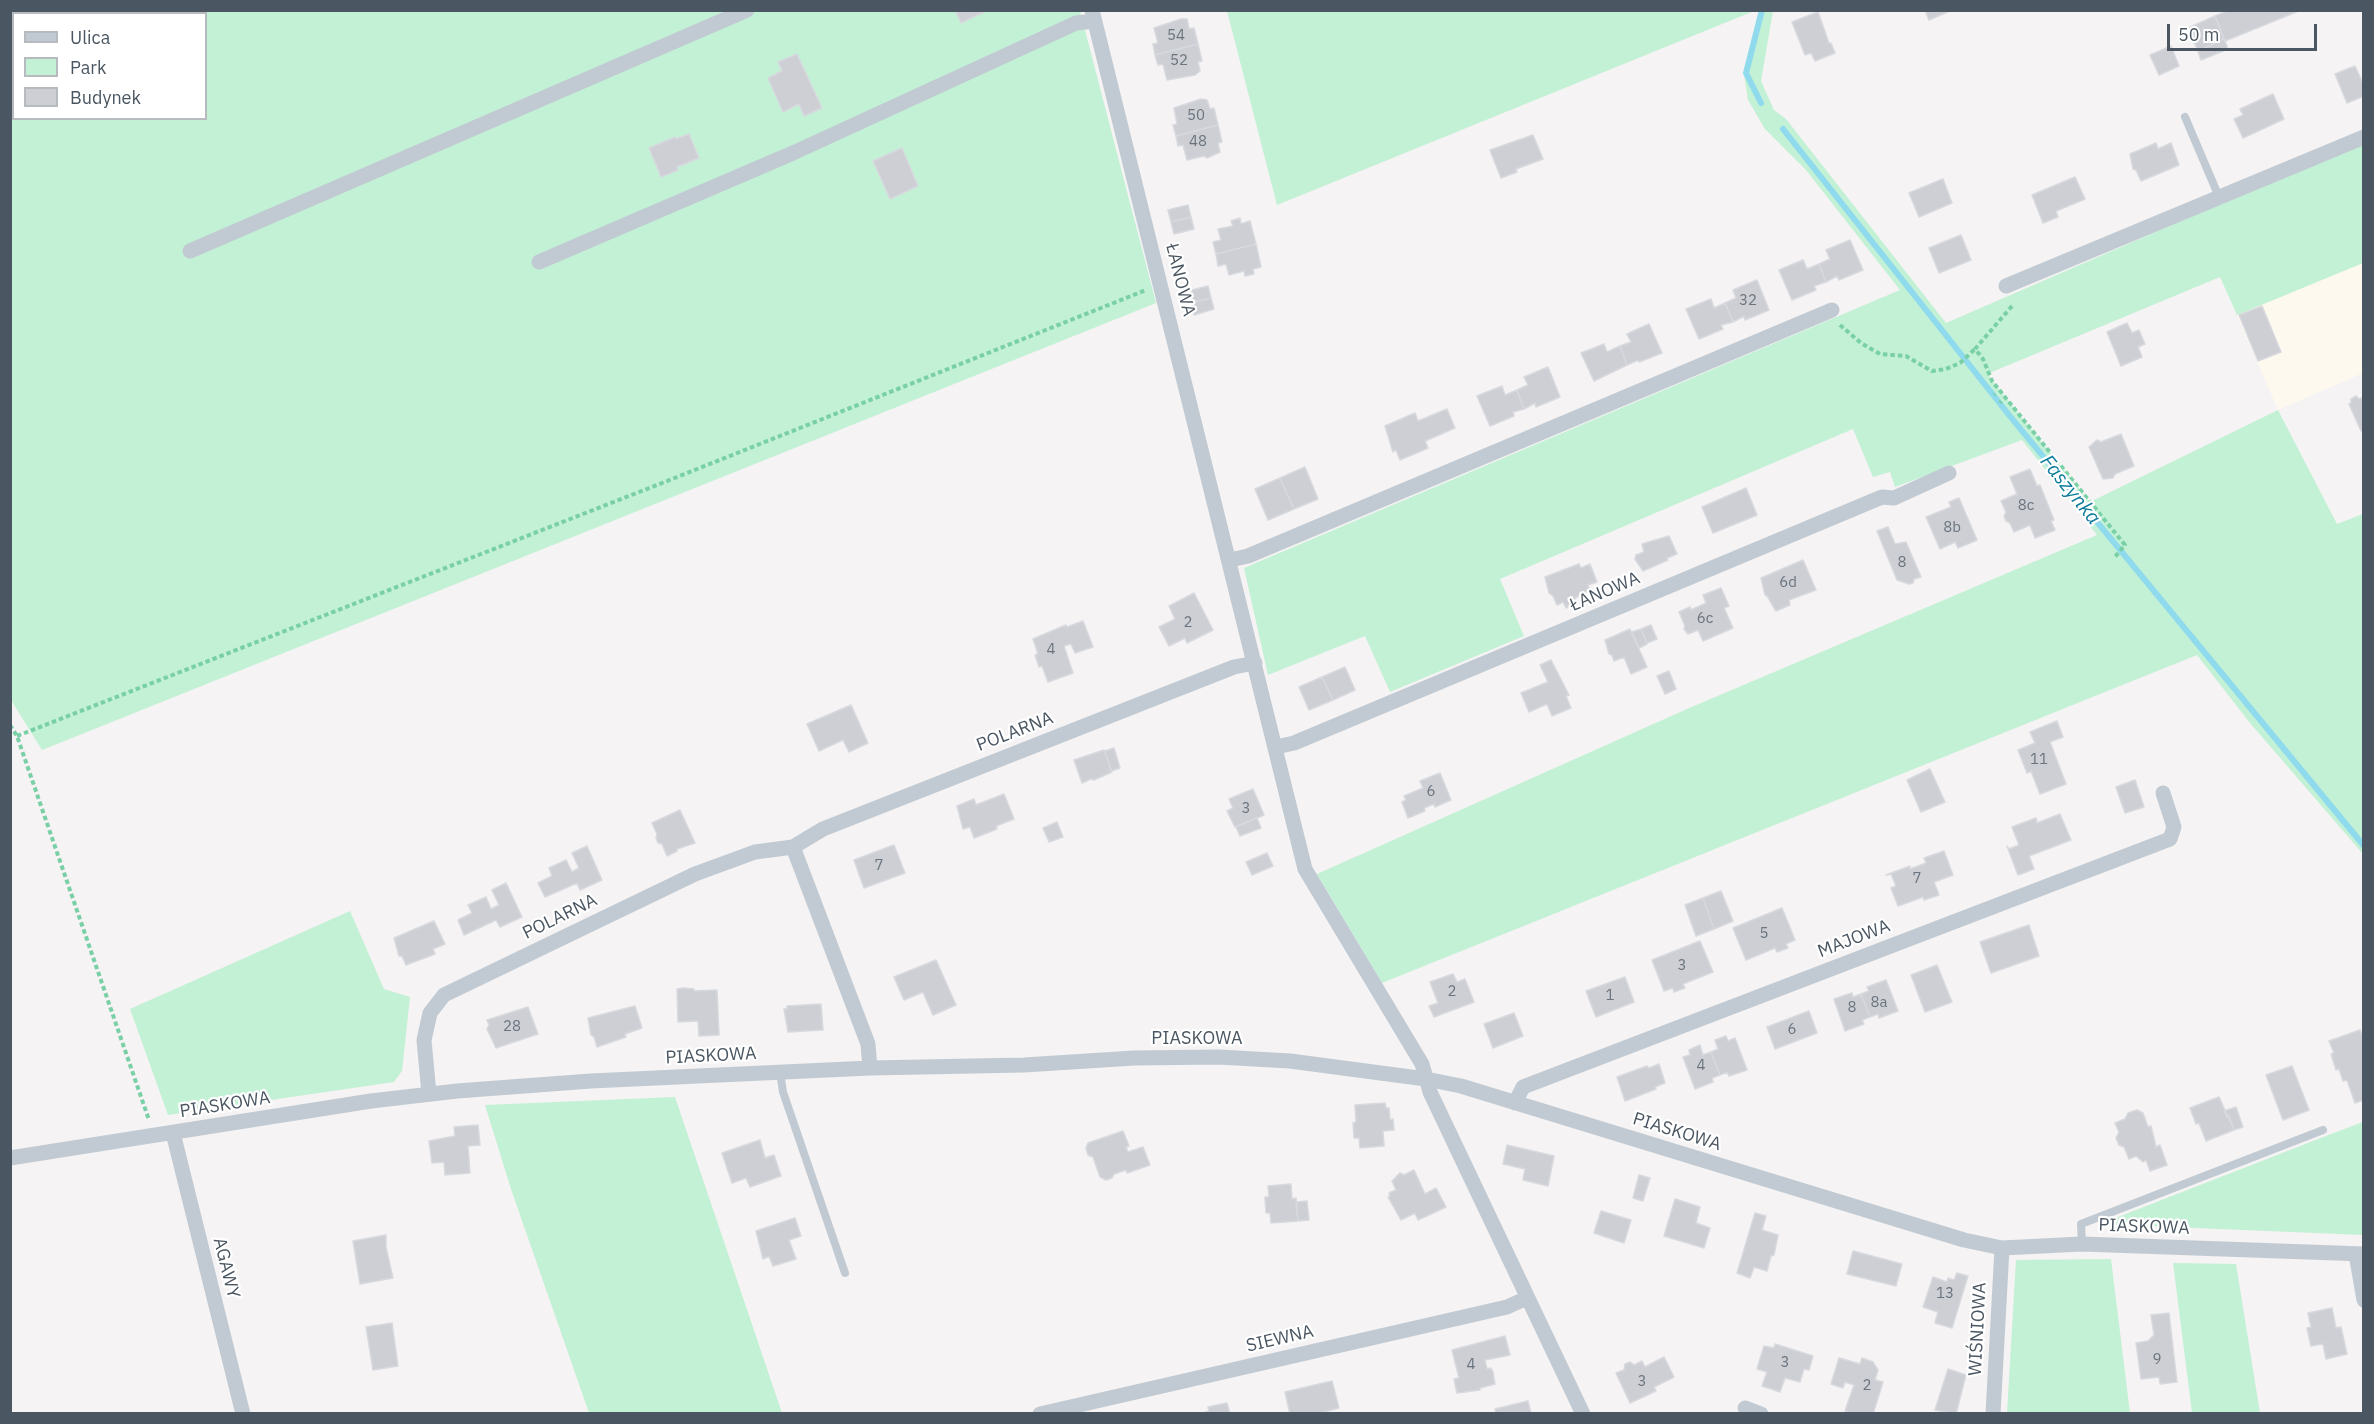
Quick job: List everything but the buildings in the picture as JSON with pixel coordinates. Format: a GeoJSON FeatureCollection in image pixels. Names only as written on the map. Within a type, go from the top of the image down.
{"type":"FeatureCollection","features":[{"type":"Feature","properties":{"kind":"street"},"geometry":{"type":"LineString","coordinates":[[190,251],[747,10]]}},
{"type":"Feature","properties":{"kind":"street"},"geometry":{"type":"LineString","coordinates":[[539,262],[793,153],[1093,16]]}},
{"type":"Feature","properties":{"kind":"street","name":"ŁANOWA"},"geometry":{"type":"LineString","coordinates":[[1093,16],[1305,869],[1422,1064],[1426,1079]]}},
{"type":"Feature","properties":{"kind":"street"},"geometry":{"type":"LineString","coordinates":[[2006,286],[2364,136]]}},
{"type":"Feature","properties":{"kind":"street"},"geometry":{"type":"LineString","coordinates":[[1230,560],[1248,556],[1827,312]]}},
{"type":"Feature","properties":{"kind":"street","name":"ŁANOWA"},"geometry":{"type":"LineString","coordinates":[[1276,747],[1316,734],[1882,497],[1894,498],[1949,474]]}},
{"type":"Feature","properties":{"kind":"street","name":"POLARNA"},"geometry":{"type":"LineString","coordinates":[[429,1094],[424,1040],[430,1013],[444,995],[694,874],[755,852],[793,847],[823,829],[1234,667],[1255,663]]}},
{"type":"Feature","properties":{"kind":"street","name":"MAJOWA"},"geometry":{"type":"LineString","coordinates":[[1515,1103],[1523,1087],[2170,839],[2174,827],[2163,793]]}},
{"type":"Feature","properties":{"kind":"street"},"geometry":{"type":"LineString","coordinates":[[793,847],[868,1044],[870,1068]]}},
{"type":"Feature","properties":{"kind":"street","name":"PIASKOWA"},"geometry":{"type":"LineString","coordinates":[[10,1158],[429,1094],[591,1081],[780,1072],[1024,1065],[1134,1058],[1218,1057],[1290,1061],[1426,1079],[1461,1086],[1964,1240],[2002,1248],[2082,1244],[2360,1254]]}},
{"type":"Feature","properties":{"kind":"street"},"geometry":{"type":"LineString","coordinates":[[1426,1079],[1430,1092],[1583,1413]]}},
{"type":"Feature","properties":{"kind":"street","name":"AGAWY"},"geometry":{"type":"LineString","coordinates":[[173,1133],[243,1413]]}},
{"type":"Feature","properties":{"kind":"street","name":"WIŚNIOWA"},"geometry":{"type":"LineString","coordinates":[[1993,1413],[2002,1248]]}},
{"type":"Feature","properties":{"kind":"street"},"geometry":{"type":"LineString","coordinates":[[2360,1254],[2364,1300]]}},
{"type":"Feature","properties":{"kind":"street","name":"SIEWNA"},"geometry":{"type":"LineString","coordinates":[[1040,1413],[1507,1307],[1527,1298]]}},
{"type":"Feature","properties":{"kind":"street"},"geometry":{"type":"LineString","coordinates":[[1745,1408],[1761,1413]]}},
{"type":"Feature","properties":{"kind":"lane"},"geometry":{"type":"LineString","coordinates":[[2185,117],[2219,197]]}},
{"type":"Feature","properties":{"kind":"lane"},"geometry":{"type":"LineString","coordinates":[[780,1072],[783,1092],[845,1273]]}},
{"type":"Feature","properties":{"kind":"lane"},"geometry":{"type":"LineString","coordinates":[[2082,1244],[2081,1224],[2323,1130]]}},
{"type":"Feature","properties":{"kind":"path"},"geometry":{"type":"LineString","coordinates":[[17,736],[1143,291],[1162,288]]}},
{"type":"Feature","properties":{"kind":"path"},"geometry":{"type":"LineString","coordinates":[[1827,312],[1833,320],[1861,343],[1880,354],[1906,356],[1932,370],[1947,369],[1960,363],[1971,354],[2012,306]]}},
{"type":"Feature","properties":{"kind":"path"},"geometry":{"type":"LineString","coordinates":[[1975,349],[1983,359],[1992,381],[2125,545],[2115,557]]}},
{"type":"Feature","properties":{"kind":"path"},"geometry":{"type":"LineString","coordinates":[[10,724],[17,736],[134,1069],[154,1136]]}},
{"type":"Feature","properties":{"kind":"shaded area"},"geometry":{"type":"Polygon","coordinates":[[[2363,263],[2363,373],[2278,410],[2237,315],[2363,263]]]}},
{"type":"Feature","properties":{"kind":"green space"},"geometry":{"type":"Polygon","coordinates":[[[1227,10],[1754,11],[1277,205],[1227,10]]]}},
{"type":"Feature","properties":{"kind":"green space"},"geometry":{"type":"Polygon","coordinates":[[[11,11],[1080,11],[1156,303],[42,750],[11,700],[11,11]]]}},
{"type":"Feature","properties":{"kind":"green space"},"geometry":{"type":"Polygon","coordinates":[[[1759,11],[1773,11],[1761,81],[1774,110],[1786,119],[1946,323],[2363,142],[2363,263],[2237,315],[2220,277],[1987,374],[2090,502],[2278,410],[2337,524],[2363,514],[2363,854],[2250,723],[2197,655],[1382,983],[1317,874],[1687,709],[2097,535],[2022,440],[1895,487],[1890,472],[1873,477],[1853,429],[1500,579],[1524,636],[1390,692],[1365,636],[1268,675],[1244,568],[1900,290],[1806,170],[1765,129],[1748,100],[1744,74],[1759,11]]]}},
{"type":"Feature","properties":{"kind":"green space"},"geometry":{"type":"Polygon","coordinates":[[[350,911],[384,989],[410,997],[402,1071],[394,1082],[168,1115],[130,1009],[350,911]]]}},
{"type":"Feature","properties":{"kind":"green space"},"geometry":{"type":"Polygon","coordinates":[[[675,1097],[782,1413],[589,1413],[511,1189],[485,1105],[675,1097]]]}},
{"type":"Feature","properties":{"kind":"green space"},"geometry":{"type":"Polygon","coordinates":[[[2363,1122],[2363,1235],[2100,1224],[2331,1134],[2363,1122]]]}},
{"type":"Feature","properties":{"kind":"green space"},"geometry":{"type":"Polygon","coordinates":[[[2111,1259],[2130,1413],[2007,1413],[2016,1260],[2111,1259]]]}},
{"type":"Feature","properties":{"kind":"green space"},"geometry":{"type":"Polygon","coordinates":[[[2173,1263],[2236,1264],[2260,1413],[2192,1413],[2173,1263]]]}},
{"type":"Feature","properties":{"kind":"waterway","name":"Faszynka"},"geometry":{"type":"LineString","coordinates":[[1761,103],[1746,73],[1762,10]]}},
{"type":"Feature","properties":{"kind":"waterway","name":"Faszynka"},"geometry":{"type":"LineString","coordinates":[[1783,129],[2009,415],[2364,846]]}}]}
